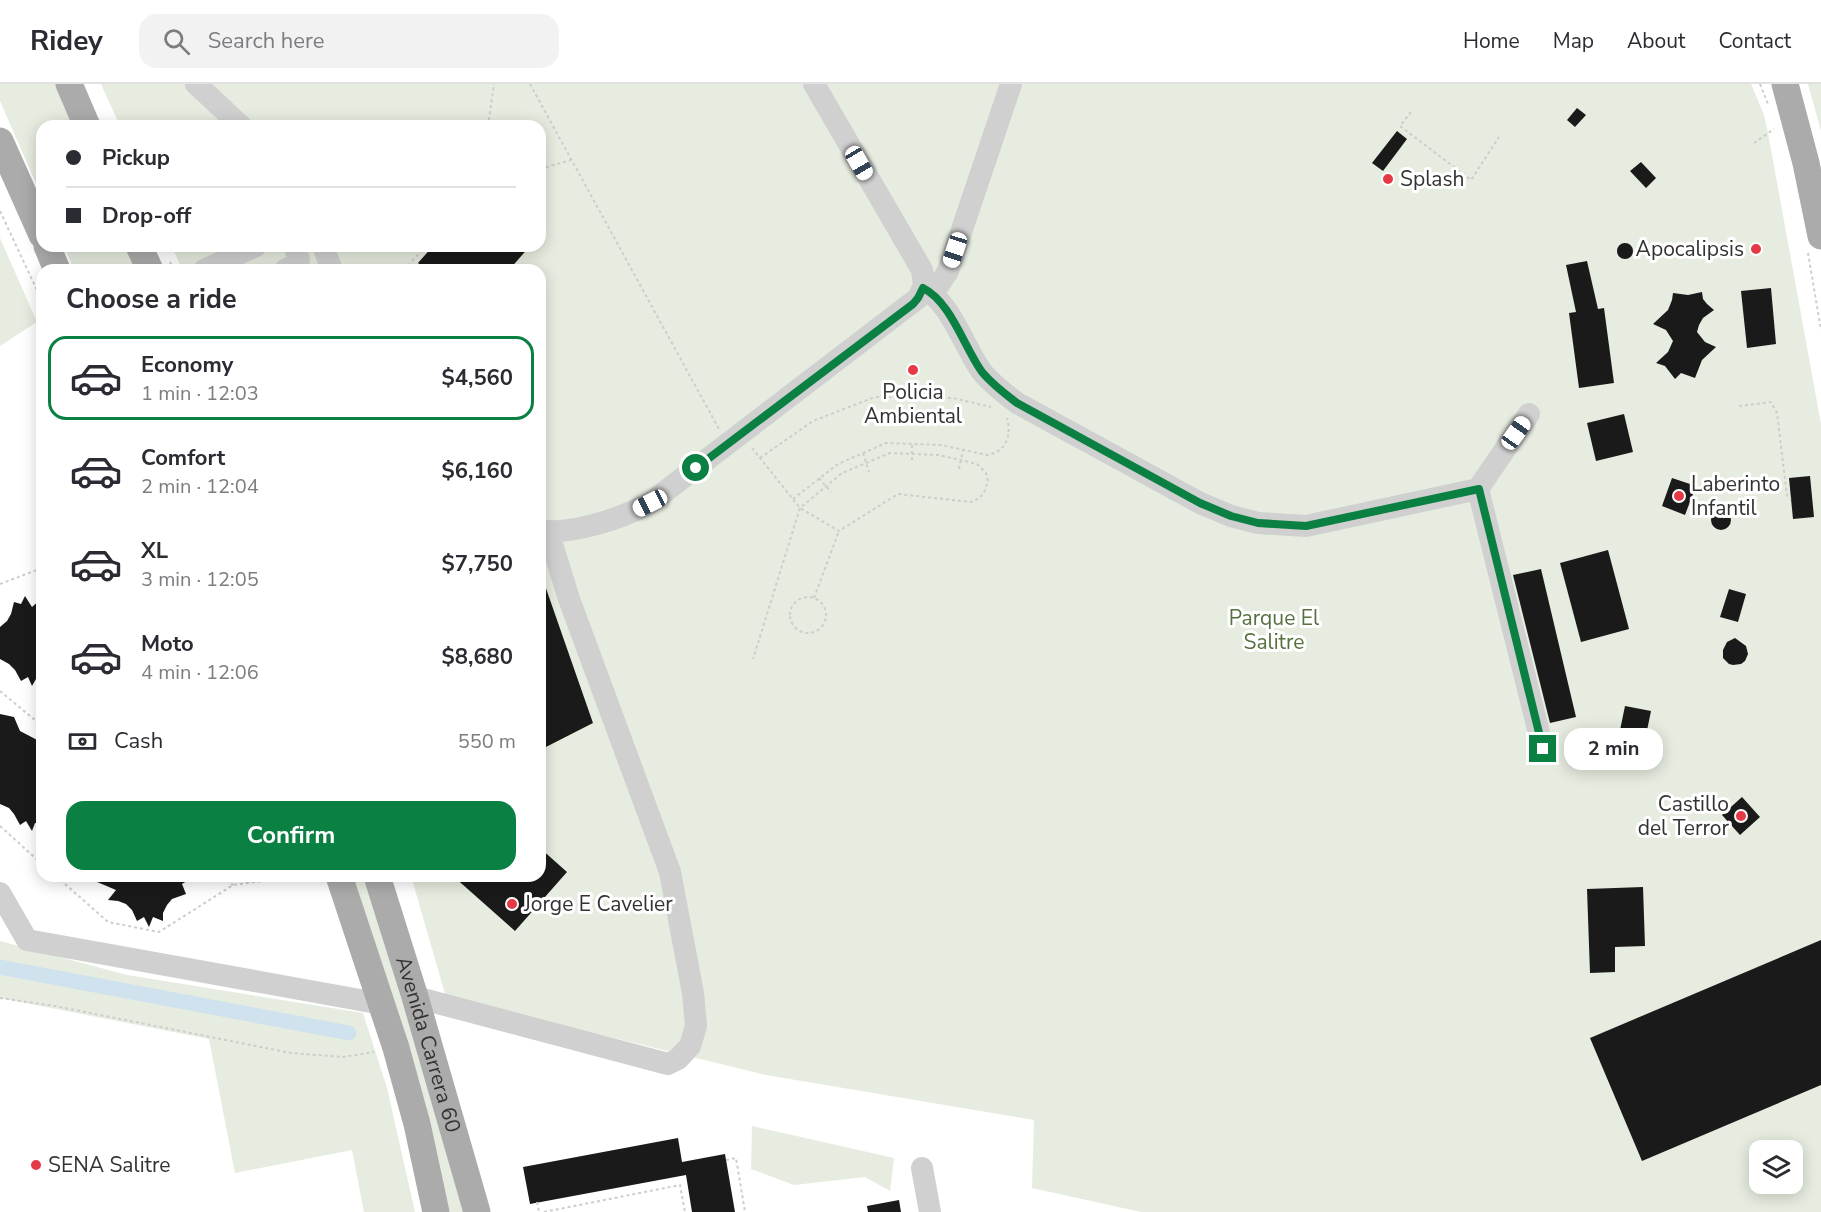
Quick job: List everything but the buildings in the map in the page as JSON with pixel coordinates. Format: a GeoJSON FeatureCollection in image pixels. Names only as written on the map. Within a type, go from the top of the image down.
{"type":"FeatureCollection","features":[{"type":"Feature","properties":{"kind":"main road"},"geometry":{"type":"LineString","coordinates":[[69,84],[84,120]]}},
{"type":"Feature","properties":{"kind":"main road"},"geometry":{"type":"LineString","coordinates":[[1778,84],[1786,126],[1806,163],[1815,245]]}},
{"type":"Feature","properties":{"kind":"main road"},"geometry":{"type":"LineString","coordinates":[[1785,84],[1786,126]]}},
{"type":"Feature","properties":{"kind":"main road"},"geometry":{"type":"LineString","coordinates":[[0,141],[36,222]]}},
{"type":"Feature","properties":{"kind":"main road","name":"Avenida Carrera 60"},"geometry":{"type":"LineString","coordinates":[[341,882],[382,1004],[417,1124],[436,1212]]}},
{"type":"Feature","properties":{"kind":"main road","name":"Avenida Carrera 60"},"geometry":{"type":"LineString","coordinates":[[379,882],[415,997],[477,1212]]}},
{"type":"Feature","properties":{"kind":"street"},"geometry":{"type":"LineString","coordinates":[[196,84],[235,120]]}},
{"type":"Feature","properties":{"kind":"street"},"geometry":{"type":"LineString","coordinates":[[814,84],[922,270],[928,291],[950,316],[982,372],[1009,397],[1038,416],[1190,498],[1231,516],[1258,523],[1306,526],[1479,489],[1529,414]]}},
{"type":"Feature","properties":{"kind":"street"},"geometry":{"type":"LineString","coordinates":[[546,531],[585,526],[628,515],[650,503],[928,291],[948,271],[1011,84]]}},
{"type":"Feature","properties":{"kind":"street"},"geometry":{"type":"LineString","coordinates":[[217,264],[243,252]]}},
{"type":"Feature","properties":{"kind":"street"},"geometry":{"type":"LineString","coordinates":[[1479,489],[1543,749]]}},
{"type":"Feature","properties":{"kind":"street"},"geometry":{"type":"LineString","coordinates":[[415,997],[668,1064],[678,1059],[690,1046],[696,1026],[693,993],[670,872],[546,536]]}},
{"type":"Feature","properties":{"kind":"street"},"geometry":{"type":"LineString","coordinates":[[1,896],[27,940],[382,1004]]}},
{"type":"Feature","properties":{"kind":"street"},"geometry":{"type":"LineString","coordinates":[[922,1168],[930,1212]]}},
{"type":"Feature","properties":{"kind":"path"},"geometry":{"type":"LineString","coordinates":[[489,120],[494,84]]}},
{"type":"Feature","properties":{"kind":"path"},"geometry":{"type":"LineString","coordinates":[[530,84],[571,160],[734,440],[760,458],[800,508],[839,531]]}},
{"type":"Feature","properties":{"kind":"path"},"geometry":{"type":"LineString","coordinates":[[1411,112],[1400,126],[1471,180],[1499,137]]}},
{"type":"Feature","properties":{"kind":"path"},"geometry":{"type":"LineString","coordinates":[[1754,143],[1786,126]]}},
{"type":"Feature","properties":{"kind":"path"},"geometry":{"type":"LineString","coordinates":[[546,167],[571,160]]}},
{"type":"Feature","properties":{"kind":"path"},"geometry":{"type":"LineString","coordinates":[[0,211],[36,288]]}},
{"type":"Feature","properties":{"kind":"path"},"geometry":{"type":"LineString","coordinates":[[1815,245],[1821,330]]}},
{"type":"Feature","properties":{"kind":"path"},"geometry":{"type":"LineString","coordinates":[[410,264],[420,252]]}},
{"type":"Feature","properties":{"kind":"path"},"geometry":{"type":"LineString","coordinates":[[760,458],[813,421],[875,397],[953,398],[994,407]]}},
{"type":"Feature","properties":{"kind":"path"},"geometry":{"type":"LineString","coordinates":[[1739,406],[1771,402],[1777,413],[1787,496],[1791,500]]}},
{"type":"Feature","properties":{"kind":"path"},"geometry":{"type":"LineString","coordinates":[[793,499],[838,464],[886,443],[941,446],[987,456],[994,454],[1006,443],[1009,434],[1007,416]]}},
{"type":"Feature","properties":{"kind":"path"},"geometry":{"type":"LineString","coordinates":[[912,444],[912,460]]}},
{"type":"Feature","properties":{"kind":"path"},"geometry":{"type":"LineString","coordinates":[[959,469],[963,450]]}},
{"type":"Feature","properties":{"kind":"path"},"geometry":{"type":"LineString","coordinates":[[863,453],[869,472]]}},
{"type":"Feature","properties":{"kind":"path"},"geometry":{"type":"LineString","coordinates":[[753,659],[800,508],[825,486],[842,473],[890,453],[938,455],[977,464],[986,473],[985,490],[980,498],[971,502],[898,494],[839,531],[814,598]]}},
{"type":"Feature","properties":{"kind":"path"},"geometry":{"type":"LineString","coordinates":[[819,478],[831,492]]}},
{"type":"Feature","properties":{"kind":"path"},"geometry":{"type":"LineString","coordinates":[[0,584],[36,570]]}},
{"type":"Feature","properties":{"kind":"path"},"geometry":{"type":"LineString","coordinates":[[803,598],[814,598],[824,606],[825,623],[816,632],[804,633],[792,622],[791,610],[803,598]]}},
{"type":"Feature","properties":{"kind":"path"},"geometry":{"type":"LineString","coordinates":[[0,691],[36,721]]}},
{"type":"Feature","properties":{"kind":"path"},"geometry":{"type":"LineString","coordinates":[[0,826],[36,859]]}},
{"type":"Feature","properties":{"kind":"path"},"geometry":{"type":"LineString","coordinates":[[63,882],[108,922],[159,932],[233,885],[255,882]]}},
{"type":"Feature","properties":{"kind":"path"},"geometry":{"type":"LineString","coordinates":[[229,882],[233,885]]}},
{"type":"Feature","properties":{"kind":"path"},"geometry":{"type":"LineString","coordinates":[[0,998],[55,1006],[291,1053],[343,1057],[383,1051]]}},
{"type":"Feature","properties":{"kind":"path"},"geometry":{"type":"LineString","coordinates":[[726,1160],[736,1158],[745,1212]]}},
{"type":"Feature","properties":{"kind":"path"},"geometry":{"type":"LineString","coordinates":[[543,1212],[688,1184]]}},
{"type":"Feature","properties":{"kind":"path"},"geometry":{"type":"LineString","coordinates":[[680,1185],[685,1212]]}},
{"type":"Feature","properties":{"kind":"path"},"geometry":{"type":"LineString","coordinates":[[537,1202],[539,1212]]}},
{"type":"Feature","properties":{"kind":"green space"},"geometry":{"type":"Polygon","coordinates":[[[0,84],[57,84],[72,120],[36,120],[36,183],[0,101],[0,84]]]}},
{"type":"Feature","properties":{"kind":"green space","name":"Parque El Salitre"},"geometry":{"type":"Polygon","coordinates":[[[101,84],[1751,84],[1764,115],[1768,133],[1821,424],[1821,1212],[1141,1212],[1032,1188],[1034,1120],[766,1075],[446,997],[413,882],[546,882],[546,264],[180,264],[174,252],[546,252],[546,120],[117,120],[101,84]]]}},
{"type":"Feature","properties":{"kind":"green space"},"geometry":{"type":"Polygon","coordinates":[[[1808,84],[1821,84],[1821,131],[1808,84]]]}},
{"type":"Feature","properties":{"kind":"green space"},"geometry":{"type":"Polygon","coordinates":[[[0,238],[36,323],[0,346],[0,238]]]}},
{"type":"Feature","properties":{"kind":"green space"},"geometry":{"type":"Polygon","coordinates":[[[66,252],[130,252],[134,264],[72,264],[66,252]]]}},
{"type":"Feature","properties":{"kind":"green space"},"geometry":{"type":"Polygon","coordinates":[[[354,882],[366,882],[466,1212],[450,1212],[431,1134],[354,882]]]}},
{"type":"Feature","properties":{"kind":"green space"},"geometry":{"type":"Polygon","coordinates":[[[0,941],[127,975],[363,1013],[387,1088],[415,1212],[364,1212],[352,1150],[235,1173],[209,1039],[0,998],[0,941]]]}},
{"type":"Feature","properties":{"kind":"green space"},"geometry":{"type":"Polygon","coordinates":[[[752,1126],[894,1158],[890,1191],[865,1177],[794,1185],[751,1169],[752,1126]]]}},
{"type":"Feature","properties":{"kind":"waterway"},"geometry":{"type":"LineString","coordinates":[[0,967],[349,1033]]}},
{"type":"Feature","properties":{"kind":"place","name":"Splash"},"geometry":{"type":"Point","coordinates":[1388,179]}},
{"type":"Feature","properties":{"kind":"place","name":"Apocalipsis"},"geometry":{"type":"Point","coordinates":[1756,249]}},
{"type":"Feature","properties":{"kind":"place","name":"Policia Ambiental"},"geometry":{"type":"Point","coordinates":[913,370]}},
{"type":"Feature","properties":{"kind":"place","name":"Laberinto Infantil"},"geometry":{"type":"Point","coordinates":[1679,496]}},
{"type":"Feature","properties":{"kind":"place","name":"Castillo del Terror"},"geometry":{"type":"Point","coordinates":[1741,816]}},
{"type":"Feature","properties":{"kind":"place","name":"Jorge E Cavelier"},"geometry":{"type":"Point","coordinates":[512,904]}},
{"type":"Feature","properties":{"kind":"place","name":"SENA Salitre"},"geometry":{"type":"Point","coordinates":[36,1165]}},
{"type":"Feature","properties":{"kind":"route"},"geometry":{"type":"LineString","coordinates":[[696,468],[913,304],[923,288],[938,298],[982,372],[1000,391],[1038,416],[1200,503],[1231,516],[1258,523],[1306,526],[1479,489],[1543,749]]}}]}
